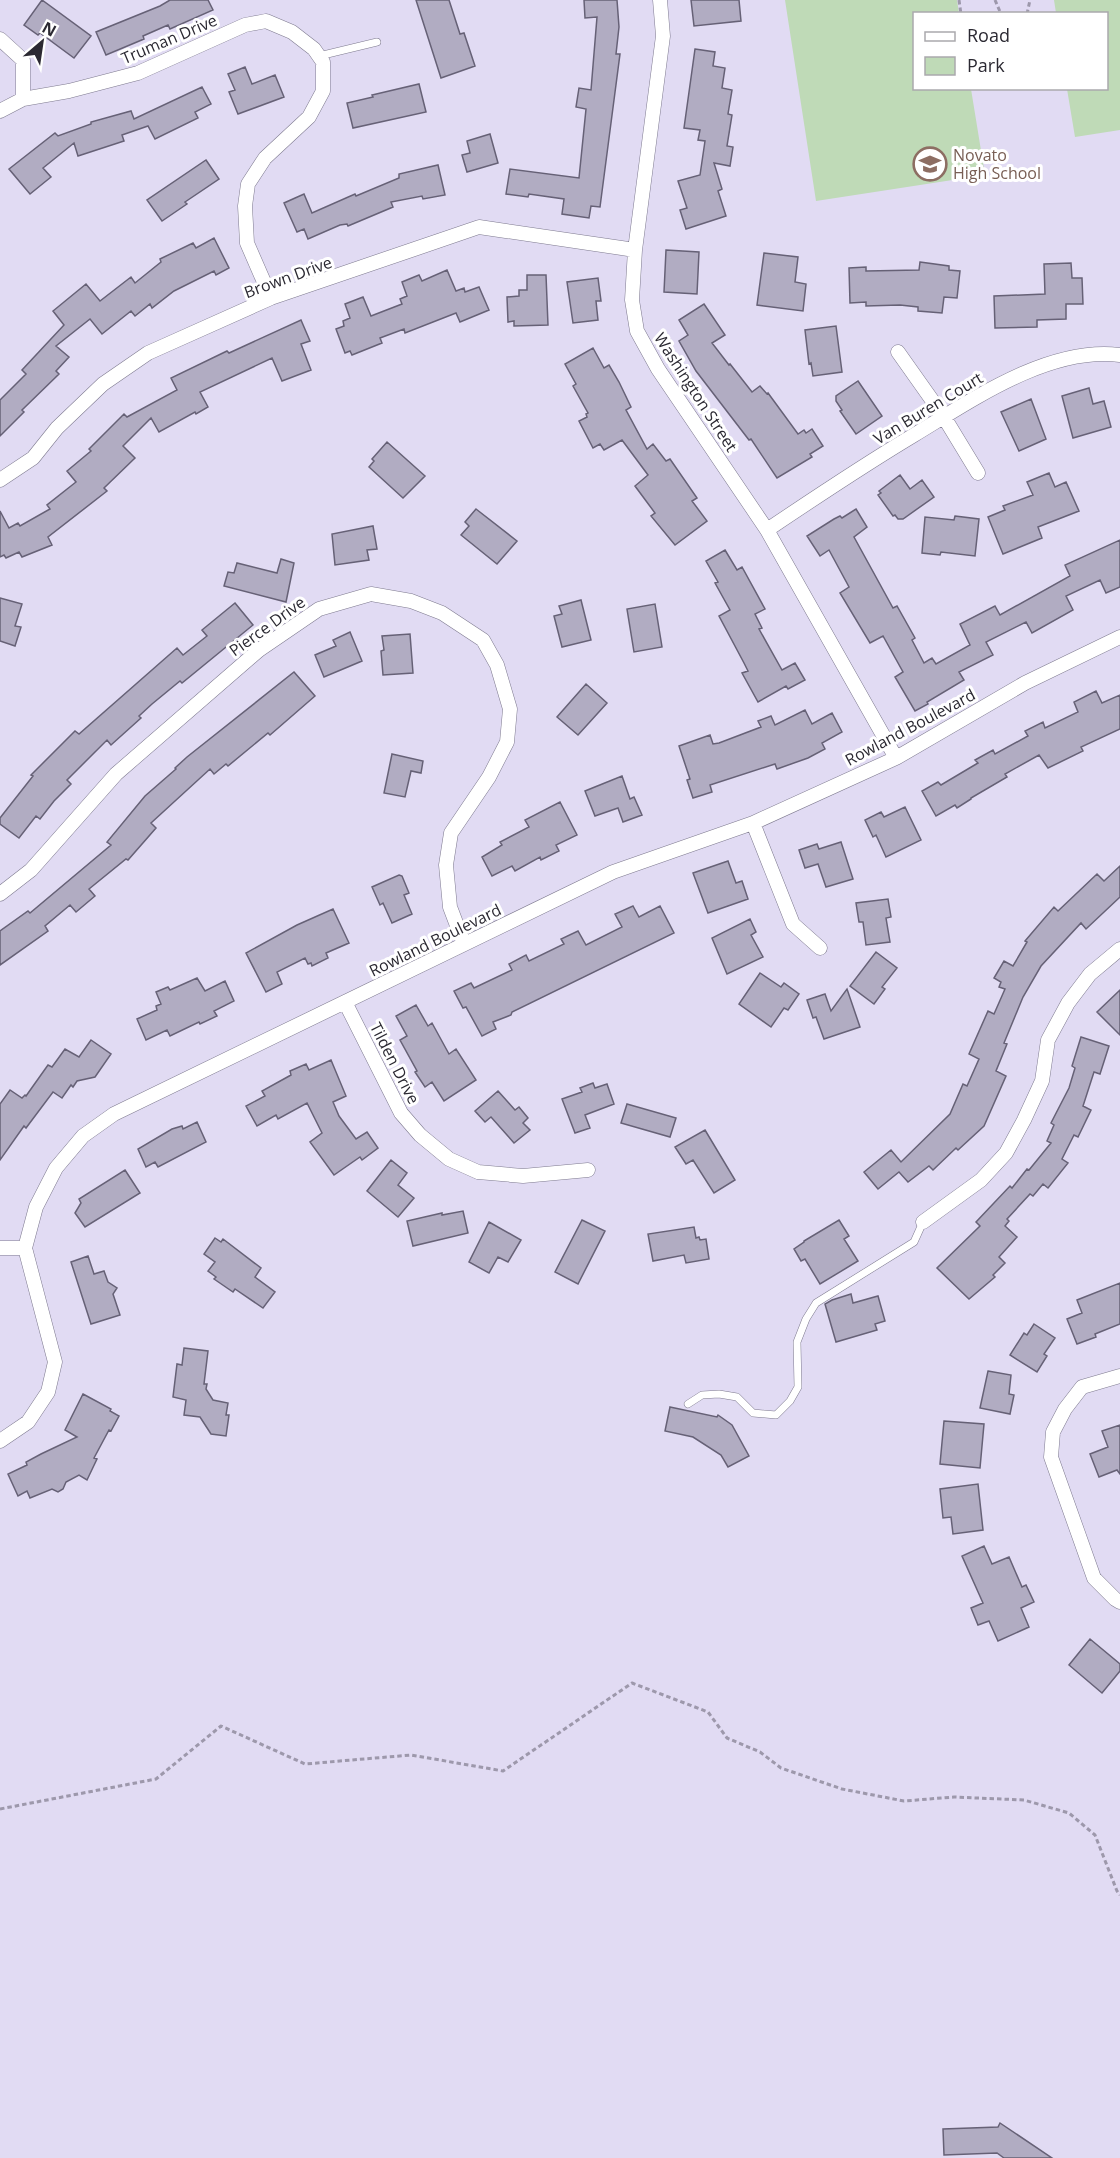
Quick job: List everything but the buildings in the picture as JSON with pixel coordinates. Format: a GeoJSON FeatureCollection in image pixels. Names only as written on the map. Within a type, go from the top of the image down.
{"type":"FeatureCollection","features":[{"type":"Feature","properties":{"kind":"street","name":"Washington Street"},"geometry":{"type":"LineString","coordinates":[[660,0],[663,36],[635,250],[632,300],[637,331],[658,369],[767,530],[896,758]]}},
{"type":"Feature","properties":{"kind":"street","name":"Truman Drive"},"geometry":{"type":"LineString","coordinates":[[0,111],[23,99],[69,91],[138,73],[245,25],[266,21],[292,32],[319,56]]}},
{"type":"Feature","properties":{"kind":"street"},"geometry":{"type":"LineString","coordinates":[[0,39],[23,60],[23,99]]}},
{"type":"Feature","properties":{"kind":"street"},"geometry":{"type":"LineString","coordinates":[[271,298],[247,243],[245,206],[248,184],[265,158],[309,117],[314,108],[323,91],[323,62],[319,56]]}},
{"type":"Feature","properties":{"kind":"street","name":"Brown Drive"},"geometry":{"type":"LineString","coordinates":[[0,480],[33,458],[57,428],[103,384],[148,353],[271,298],[479,227],[635,250]]}},
{"type":"Feature","properties":{"kind":"street"},"geometry":{"type":"LineString","coordinates":[[898,352],[944,417],[978,473]]}},
{"type":"Feature","properties":{"kind":"street","name":"Van Buren Court"},"geometry":{"type":"LineString","coordinates":[[767,530],[843,479],[999,385],[1034,369],[1069,358],[1108,353],[1120,355]]}},
{"type":"Feature","properties":{"kind":"street","name":"Pierce Drive"},"geometry":{"type":"LineString","coordinates":[[0,894],[31,870],[116,774],[259,650],[319,609],[371,594],[411,601],[442,613],[483,640],[497,665],[510,709],[507,742],[489,777],[452,833],[446,865],[450,907],[464,944]]}},
{"type":"Feature","properties":{"kind":"street","name":"Rowland Boulevard"},"geometry":{"type":"LineString","coordinates":[[0,1441],[28,1422],[48,1392],[55,1362],[25,1248],[36,1207],[56,1168],[83,1136],[114,1114],[613,872],[753,823],[896,758],[1025,683],[1120,637]]}},
{"type":"Feature","properties":{"kind":"street"},"geometry":{"type":"LineString","coordinates":[[753,823],[793,924],[820,948]]}},
{"type":"Feature","properties":{"kind":"street"},"geometry":{"type":"LineString","coordinates":[[923,1222],[981,1180],[1006,1153],[1042,1081],[1048,1040],[1068,1003],[1090,974],[1120,949]]}},
{"type":"Feature","properties":{"kind":"street","name":"Tilden Drive"},"geometry":{"type":"LineString","coordinates":[[345,1002],[401,1113],[420,1135],[449,1159],[478,1172],[523,1176],[588,1170]]}},
{"type":"Feature","properties":{"kind":"street"},"geometry":{"type":"LineString","coordinates":[[0,1248],[25,1248]]}},
{"type":"Feature","properties":{"kind":"street"},"geometry":{"type":"LineString","coordinates":[[1120,1376],[1082,1387],[1065,1409],[1053,1432],[1050,1457],[1094,1578],[1120,1602]]}},
{"type":"Feature","properties":{"kind":"lane"},"geometry":{"type":"LineString","coordinates":[[319,56],[377,42]]}},
{"type":"Feature","properties":{"kind":"lane"},"geometry":{"type":"LineString","coordinates":[[688,1404],[702,1395],[719,1394],[737,1397],[753,1413],[776,1415],[790,1401],[798,1387],[797,1342],[806,1319],[816,1303],[914,1242],[923,1222]]}},
{"type":"Feature","properties":{"kind":"path"},"geometry":{"type":"LineString","coordinates":[[1,1810],[156,1779],[221,1726],[305,1764],[411,1755],[504,1771],[632,1683],[708,1712],[727,1738],[760,1752],[781,1768],[842,1789],[904,1801],[954,1797],[1024,1800],[1069,1813],[1095,1835],[1120,1895]]}},
{"type":"Feature","properties":{"kind":"green space"},"geometry":{"type":"Polygon","coordinates":[[[785,0],[957,0],[959,12],[913,12],[913,90],[971,90],[985,175],[816,201],[785,0]]]}},
{"type":"Feature","properties":{"kind":"green space"},"geometry":{"type":"Polygon","coordinates":[[[1054,0],[1120,0],[1120,130],[1075,137],[1067,90],[1108,90],[1108,12],[1056,12],[1054,0]]]}},
{"type":"Feature","properties":{"kind":"place","name":"Novato High School"},"geometry":{"type":"Point","coordinates":[930,164]}}]}
